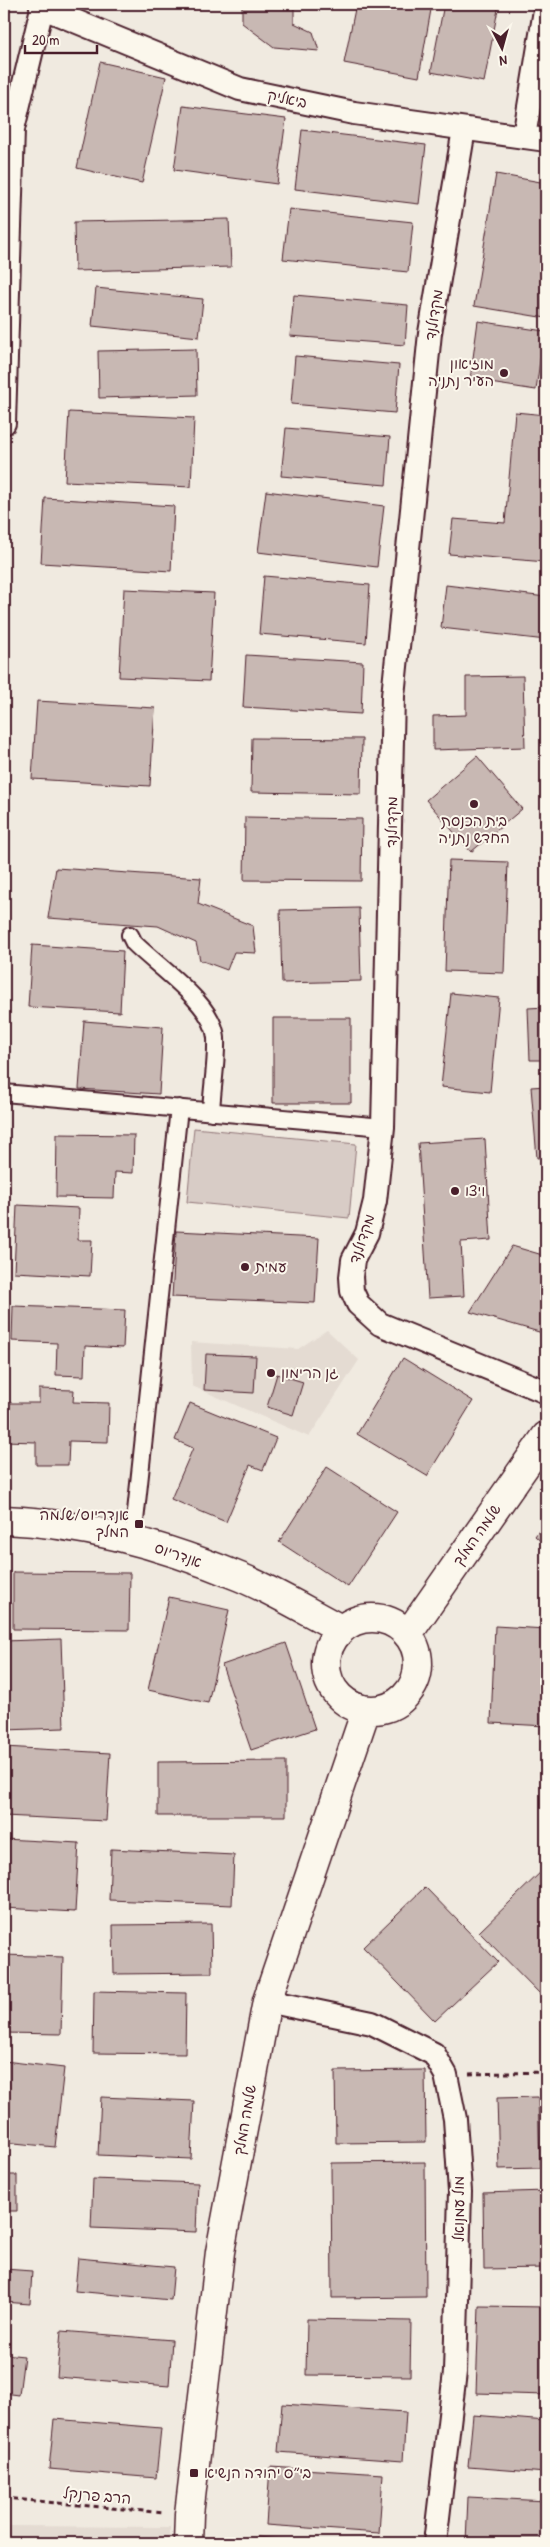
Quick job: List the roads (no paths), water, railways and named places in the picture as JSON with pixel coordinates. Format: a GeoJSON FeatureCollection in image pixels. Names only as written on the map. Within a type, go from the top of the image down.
{"type":"FeatureCollection","features":[{"type":"Feature","properties":{"kind":"street"},"geometry":{"type":"LineString","coordinates":[[524,137],[546,4]]}},
{"type":"Feature","properties":{"kind":"street"},"geometry":{"type":"LineString","coordinates":[[4,424],[13,129],[42,6]]}},
{"type":"Feature","properties":{"kind":"street","name":"ביאליק"},"geometry":{"type":"LineString","coordinates":[[42,6],[240,89],[354,113],[546,140]]}},
{"type":"Feature","properties":{"kind":"street","name":"מקדולנד"},"geometry":{"type":"LineString","coordinates":[[464,129],[430,333],[393,696],[383,1127],[376,1200],[367,1233],[353,1260],[352,1291],[358,1304],[380,1324],[546,1392]]}},
{"type":"Feature","properties":{"kind":"street"},"geometry":{"type":"LineString","coordinates":[[130,935],[134,944],[202,1006],[211,1020],[216,1037],[211,1112]]}},
{"type":"Feature","properties":{"kind":"street"},"geometry":{"type":"LineString","coordinates":[[4,1093],[383,1127]]}},
{"type":"Feature","properties":{"kind":"street"},"geometry":{"type":"LineString","coordinates":[[133,1540],[179,1108]]}},
{"type":"Feature","properties":{"kind":"street","name":"שלמה המלך"},"geometry":{"type":"LineString","coordinates":[[408,1634],[546,1436]]}},
{"type":"Feature","properties":{"kind":"street","name":"אנדריוס"},"geometry":{"type":"LineString","coordinates":[[4,1520],[45,1521],[133,1540],[240,1577],[341,1629]]}},
{"type":"Feature","properties":{"kind":"street"},"geometry":{"type":"LineString","coordinates":[[368,1618],[380,1618],[395,1623],[408,1634],[417,1650],[419,1666],[415,1683],[406,1697],[397,1704],[382,1710],[366,1710],[347,1704],[335,1693],[329,1683],[326,1657],[331,1642],[341,1629],[352,1622],[368,1618]]}},
{"type":"Feature","properties":{"kind":"street","name":"שלמה המלך"},"geometry":{"type":"LineString","coordinates":[[188,2543],[189,2514],[220,2252],[266,2002],[366,1710]]}},
{"type":"Feature","properties":{"kind":"street","name":"מול עמנואל"},"geometry":{"type":"LineString","coordinates":[[266,2002],[372,2023],[434,2054],[446,2075],[455,2120],[460,2192],[455,2372],[435,2543]]}},
{"type":"Feature","properties":{"kind":"place","name":"מוזיאון העיר נתניה"},"geometry":{"type":"Point","coordinates":[504,373]}},
{"type":"Feature","properties":{"kind":"place","name":"בית הכנסת החדש נתניה"},"geometry":{"type":"Point","coordinates":[474,804]}},
{"type":"Feature","properties":{"kind":"place","name":"ויצו"},"geometry":{"type":"Point","coordinates":[455,1191]}},
{"type":"Feature","properties":{"kind":"place","name":"עמית"},"geometry":{"type":"Point","coordinates":[245,1267]}},
{"type":"Feature","properties":{"kind":"place","name":"גן הרימון"},"geometry":{"type":"Point","coordinates":[271,1373]}},
{"type":"Feature","properties":{"kind":"place","name":"אנדריוס/שלמה המלך"},"geometry":{"type":"Point","coordinates":[139,1524]}},
{"type":"Feature","properties":{"kind":"place","name":"בי״ס יהודה הנשיא"},"geometry":{"type":"Point","coordinates":[194,2473]}}]}
